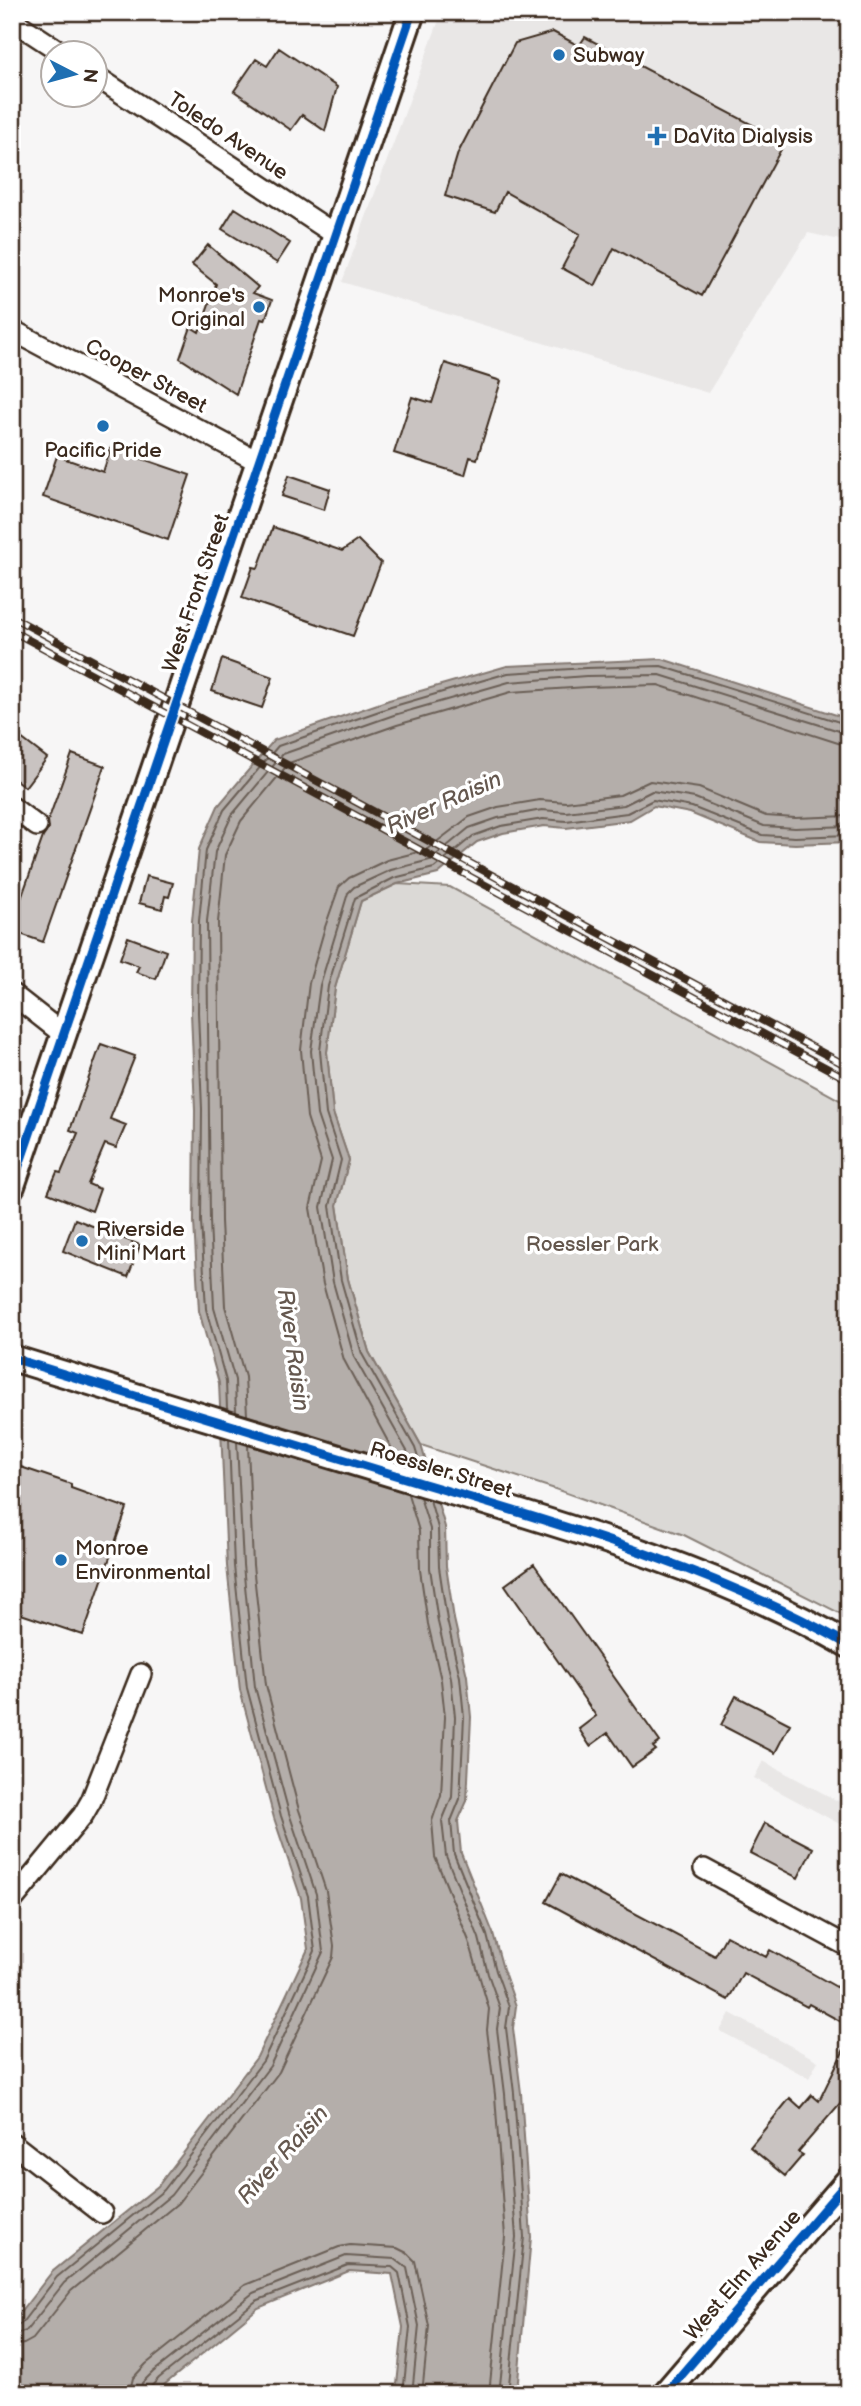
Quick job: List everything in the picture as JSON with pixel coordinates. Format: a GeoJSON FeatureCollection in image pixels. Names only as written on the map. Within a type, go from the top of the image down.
{"type":"FeatureCollection","features":[{"type":"Feature","properties":{"kind":"street","name":"West Front Street"},"geometry":{"type":"LineString","coordinates":[[12,1186],[412,12]]}},
{"type":"Feature","properties":{"kind":"street"},"geometry":{"type":"LineString","coordinates":[[12,20],[40,38]]}},
{"type":"Feature","properties":{"kind":"street","name":"Toledo Avenue"},"geometry":{"type":"LineString","coordinates":[[108,84],[335,235]]}},
{"type":"Feature","properties":{"kind":"street","name":"Cooper Street"},"geometry":{"type":"LineString","coordinates":[[12,330],[259,462]]}},
{"type":"Feature","properties":{"kind":"street"},"geometry":{"type":"LineString","coordinates":[[12,807],[37,826]]}},
{"type":"Feature","properties":{"kind":"street"},"geometry":{"type":"LineString","coordinates":[[12,994],[63,1034]]}},
{"type":"Feature","properties":{"kind":"street","name":"Roessler Street"},"geometry":{"type":"LineString","coordinates":[[12,1358],[486,1501],[666,1560],[818,1628],[849,1645]]}},
{"type":"Feature","properties":{"kind":"street"},"geometry":{"type":"LineString","coordinates":[[12,1901],[83,1815],[91,1801],[141,1674]]}},
{"type":"Feature","properties":{"kind":"street"},"geometry":{"type":"LineString","coordinates":[[704,1869],[849,1947]]}},
{"type":"Feature","properties":{"kind":"street"},"geometry":{"type":"LineString","coordinates":[[12,2144],[102,2213]]}},
{"type":"Feature","properties":{"kind":"street","name":"West Elm Avenue"},"geometry":{"type":"LineString","coordinates":[[665,2394],[849,2180]]}},
{"type":"Feature","properties":{"kind":"shaded area"},"geometry":{"type":"Polygon","coordinates":[[[442,12],[849,12],[849,242],[808,233],[708,393],[342,282],[442,12]]]}},
{"type":"Feature","properties":{"kind":"shaded area"},"geometry":{"type":"Polygon","coordinates":[[[763,1761],[849,1807],[847,1828],[754,1778],[763,1761]]]}},
{"type":"Feature","properties":{"kind":"shaded area"},"geometry":{"type":"Polygon","coordinates":[[[730,2013],[818,2061],[809,2078],[720,2031],[730,2013]]]}},
{"type":"Feature","properties":{"kind":"green space","name":"Roessler Park"},"geometry":{"type":"Polygon","coordinates":[[[397,884],[450,887],[849,1105],[849,1618],[684,1535],[421,1445],[369,1352],[348,1279],[337,1205],[349,1160],[333,1113],[327,1052],[335,988],[361,901],[397,884]]]}},
{"type":"Feature","properties":{"kind":"water","name":"River Raisin"},"geometry":{"type":"Polygon","coordinates":[[[662,659],[849,719],[849,842],[760,842],[690,813],[654,806],[630,820],[566,828],[544,826],[503,833],[477,842],[438,874],[397,884],[361,901],[335,988],[327,1052],[333,1113],[349,1160],[337,1205],[348,1279],[369,1352],[421,1445],[445,1527],[446,1566],[467,1676],[471,1717],[467,1801],[458,1821],[461,1853],[493,1933],[516,2006],[513,2028],[521,2093],[531,2237],[518,2381],[514,2394],[396,2394],[403,2327],[392,2274],[349,2271],[258,2308],[153,2394],[12,2394],[12,2323],[52,2272],[158,2186],[257,2057],[308,1949],[301,1898],[274,1818],[240,1690],[227,1566],[219,1383],[199,1311],[194,1222],[195,1110],[191,1012],[192,921],[199,849],[218,806],[274,740],[389,700],[507,666],[662,659]]]}},
{"type":"Feature","properties":{"kind":"building"},"geometry":{"type":"Polygon","coordinates":[[[553,32],[579,46],[585,37],[785,142],[702,296],[614,248],[595,286],[562,268],[580,234],[505,192],[495,212],[445,196],[458,153],[515,43],[553,32]]]}},
{"type":"Feature","properties":{"kind":"building"},"geometry":{"type":"Polygon","coordinates":[[[279,48],[337,87],[325,131],[302,115],[291,130],[234,91],[256,59],[267,66],[279,48]]]}},
{"type":"Feature","properties":{"kind":"building"},"geometry":{"type":"Polygon","coordinates":[[[235,208],[290,243],[277,263],[222,229],[235,208]]]}},
{"type":"Feature","properties":{"kind":"building"},"geometry":{"type":"Polygon","coordinates":[[[208,245],[258,287],[253,293],[272,300],[265,320],[261,319],[236,394],[180,358],[191,327],[199,332],[216,284],[192,265],[208,245]]]}},
{"type":"Feature","properties":{"kind":"building"},"geometry":{"type":"Polygon","coordinates":[[[445,363],[501,381],[477,459],[470,457],[465,475],[394,453],[412,397],[432,403],[445,363]]]}},
{"type":"Feature","properties":{"kind":"building"},"geometry":{"type":"Polygon","coordinates":[[[111,448],[190,475],[168,540],[43,497],[57,456],[103,472],[111,448]]]}},
{"type":"Feature","properties":{"kind":"building"},"geometry":{"type":"Polygon","coordinates":[[[289,475],[330,489],[324,510],[282,496],[289,475]]]}},
{"type":"Feature","properties":{"kind":"building"},"geometry":{"type":"Polygon","coordinates":[[[273,527],[342,551],[358,540],[381,563],[353,636],[242,598],[253,567],[258,568],[273,527]]]}},
{"type":"Feature","properties":{"kind":"building"},"geometry":{"type":"Polygon","coordinates":[[[222,659],[273,677],[262,708],[212,691],[222,659]]]}},
{"type":"Feature","properties":{"kind":"building"},"geometry":{"type":"Polygon","coordinates":[[[12,731],[47,758],[25,787],[12,777],[12,731]]]}},
{"type":"Feature","properties":{"kind":"building"},"geometry":{"type":"Polygon","coordinates":[[[72,754],[105,766],[43,942],[12,931],[12,924],[43,837],[49,828],[48,821],[72,754]]]}},
{"type":"Feature","properties":{"kind":"building"},"geometry":{"type":"Polygon","coordinates":[[[146,876],[173,883],[169,897],[165,896],[162,909],[139,903],[146,876]]]}},
{"type":"Feature","properties":{"kind":"building"},"geometry":{"type":"Polygon","coordinates":[[[128,937],[166,951],[156,979],[136,972],[139,966],[120,959],[128,937]]]}},
{"type":"Feature","properties":{"kind":"building"},"geometry":{"type":"Polygon","coordinates":[[[101,1044],[135,1056],[110,1119],[126,1125],[116,1148],[105,1144],[88,1184],[100,1189],[92,1211],[48,1193],[57,1172],[61,1173],[78,1133],[70,1130],[101,1044]]]}},
{"type":"Feature","properties":{"kind":"building"},"geometry":{"type":"Polygon","coordinates":[[[75,1219],[140,1245],[128,1277],[63,1251],[75,1219]]]}},
{"type":"Feature","properties":{"kind":"building","name":"Monroe Environmental"},"geometry":{"type":"Polygon","coordinates":[[[12,1464],[71,1484],[71,1488],[127,1508],[83,1635],[12,1611],[12,1464]]]}},
{"type":"Feature","properties":{"kind":"building"},"geometry":{"type":"Polygon","coordinates":[[[534,1564],[660,1742],[653,1747],[656,1750],[632,1767],[608,1733],[590,1746],[579,1729],[596,1716],[505,1585],[534,1564]]]}},
{"type":"Feature","properties":{"kind":"building"},"geometry":{"type":"Polygon","coordinates":[[[736,1696],[790,1724],[775,1753],[721,1725],[736,1696]]]}},
{"type":"Feature","properties":{"kind":"building"},"geometry":{"type":"Polygon","coordinates":[[[765,1823],[813,1848],[798,1878],[750,1853],[765,1823]]]}},
{"type":"Feature","properties":{"kind":"building"},"geometry":{"type":"Polygon","coordinates":[[[561,1874],[715,1956],[726,1936],[766,1957],[770,1950],[849,1994],[849,2026],[743,1973],[728,2000],[546,1902],[561,1874]]]}},
{"type":"Feature","properties":{"kind":"building"},"geometry":{"type":"Polygon","coordinates":[[[849,2039],[849,2093],[798,2152],[803,2155],[785,2176],[750,2147],[790,2098],[801,2108],[812,2095],[819,2101],[849,2039]]]}},
{"type":"Feature","properties":{"kind":"railway"},"geometry":{"type":"LineString","coordinates":[[12,617],[849,1067]]}},
{"type":"Feature","properties":{"kind":"railway"},"geometry":{"type":"LineString","coordinates":[[12,631],[849,1080]]}},
{"type":"Feature","properties":{"kind":"cycle path"},"geometry":{"type":"LineString","coordinates":[[12,1186],[412,12]]}},
{"type":"Feature","properties":{"kind":"cycle path"},"geometry":{"type":"LineString","coordinates":[[12,1358],[529,1515],[638,1551],[746,1593],[849,1645]]}},
{"type":"Feature","properties":{"kind":"cycle path"},"geometry":{"type":"LineString","coordinates":[[665,2394],[849,2180]]}},
{"type":"Feature","properties":{"kind":"place","name":"Subway"},"geometry":{"type":"Point","coordinates":[559,55]}},
{"type":"Feature","properties":{"kind":"place","name":"DaVita Dialysis"},"geometry":{"type":"Point","coordinates":[657,136]}},
{"type":"Feature","properties":{"kind":"place","name":"Monroe's Original"},"geometry":{"type":"Point","coordinates":[259,307]}},
{"type":"Feature","properties":{"kind":"place","name":"Pacific Pride"},"geometry":{"type":"Point","coordinates":[103,426]}},
{"type":"Feature","properties":{"kind":"place","name":"Riverside Mini Mart"},"geometry":{"type":"Point","coordinates":[82,1241]}},
{"type":"Feature","properties":{"kind":"place","name":"Monroe Environmental"},"geometry":{"type":"Point","coordinates":[61,1560]}}]}
